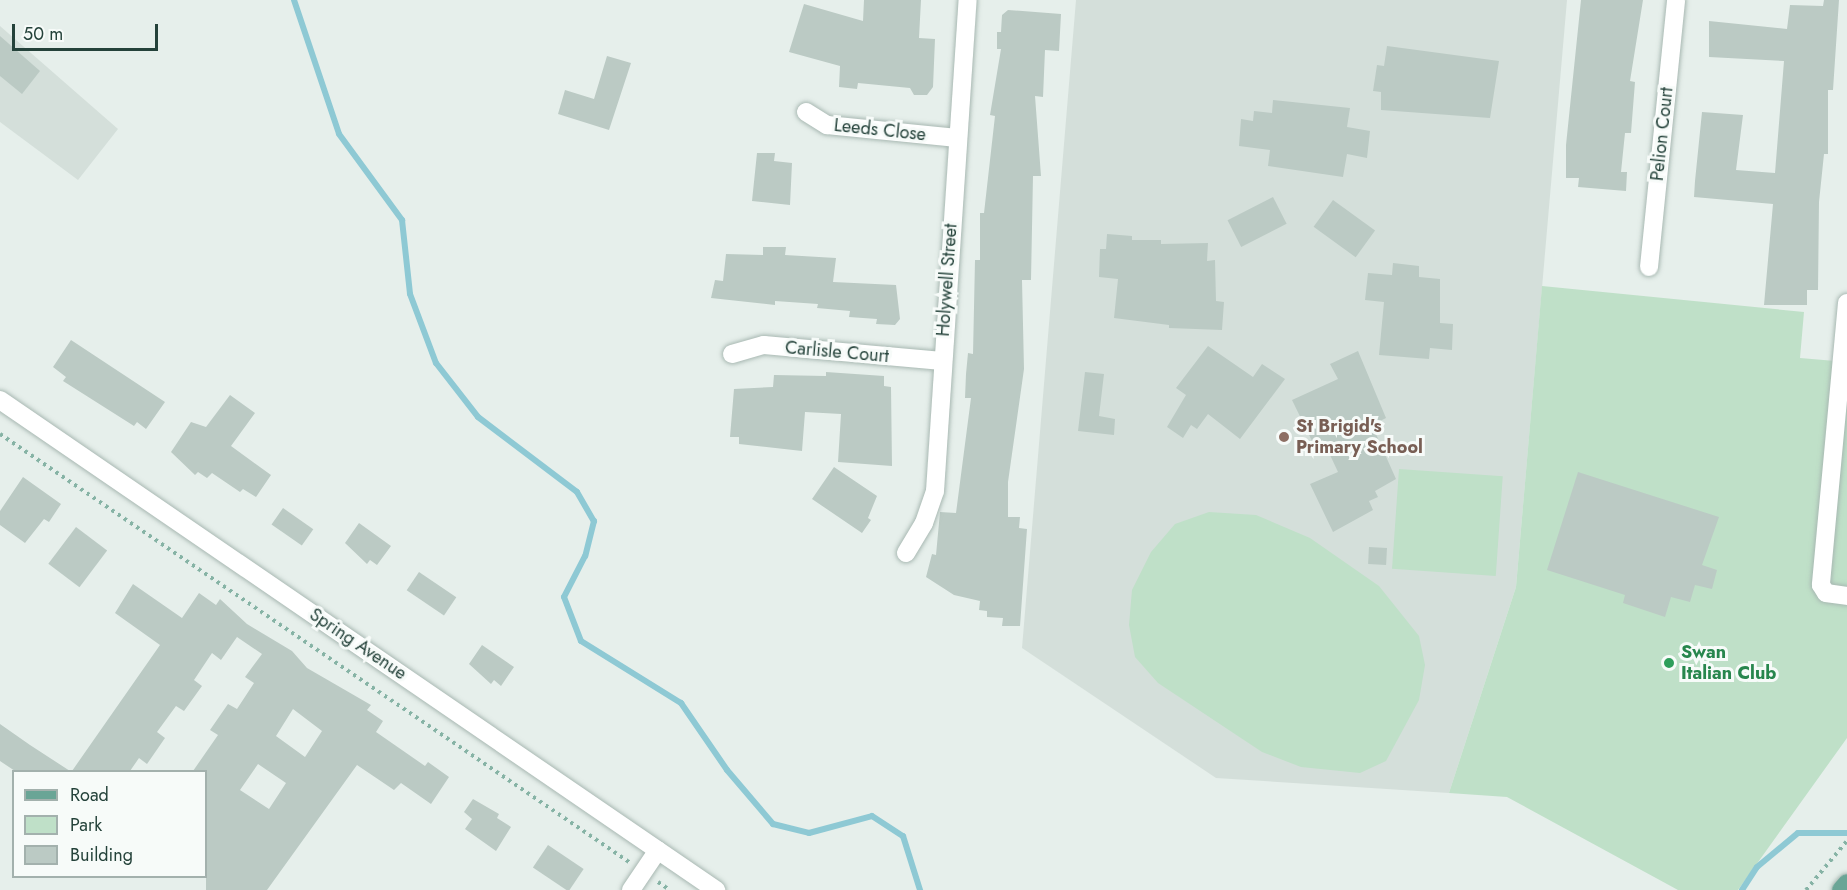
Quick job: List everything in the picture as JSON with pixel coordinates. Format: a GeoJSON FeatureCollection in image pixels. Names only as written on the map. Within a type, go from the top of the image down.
{"type":"FeatureCollection","features":[{"type":"Feature","properties":{"kind":"main road"},"geometry":{"type":"LineString","coordinates":[[1842,890],[1847,883]]}},
{"type":"Feature","properties":{"kind":"street","name":"Holywell Street"},"geometry":{"type":"LineString","coordinates":[[906,553],[924,523],[935,491],[968,0]]}},
{"type":"Feature","properties":{"kind":"street","name":"Pelion Court"},"geometry":{"type":"LineString","coordinates":[[1649,267],[1676,0]]}},
{"type":"Feature","properties":{"kind":"street","name":"Leeds Close"},"geometry":{"type":"LineString","coordinates":[[806,112],[827,125],[957,138]]}},
{"type":"Feature","properties":{"kind":"street"},"geometry":{"type":"LineString","coordinates":[[1847,303],[1821,585],[1826,593],[1847,596]]}},
{"type":"Feature","properties":{"kind":"street","name":"Carlisle Court"},"geometry":{"type":"LineString","coordinates":[[732,354],[764,345],[942,361]]}},
{"type":"Feature","properties":{"kind":"street","name":"Spring Avenue"},"geometry":{"type":"LineString","coordinates":[[0,400],[716,890]]}},
{"type":"Feature","properties":{"kind":"street"},"geometry":{"type":"LineString","coordinates":[[631,890],[658,850]]}},
{"type":"Feature","properties":{"kind":"path"},"geometry":{"type":"LineString","coordinates":[[0,434],[643,872]]}},
{"type":"Feature","properties":{"kind":"path"},"geometry":{"type":"LineString","coordinates":[[1806,890],[1847,841]]}},
{"type":"Feature","properties":{"kind":"shaded area","name":"St Brigid's Primary School"},"geometry":{"type":"Polygon","coordinates":[[[1076,0],[1567,0],[1516,587],[1449,793],[1216,778],[1022,648],[1076,0]]]}},
{"type":"Feature","properties":{"kind":"shaded area"},"geometry":{"type":"Polygon","coordinates":[[[0,26],[118,129],[78,180],[0,122],[0,26]]]}},
{"type":"Feature","properties":{"kind":"green space","name":"Swan Italian Club"},"geometry":{"type":"Polygon","coordinates":[[[1542,286],[1804,312],[1800,358],[1847,362],[1847,738],[1738,890],[1678,890],[1507,797],[1449,793],[1516,587],[1542,286]]]}},
{"type":"Feature","properties":{"kind":"green space"},"geometry":{"type":"Polygon","coordinates":[[[1399,469],[1503,476],[1496,576],[1392,569],[1399,469]]]}},
{"type":"Feature","properties":{"kind":"green space"},"geometry":{"type":"Polygon","coordinates":[[[1209,512],[1256,515],[1310,538],[1379,586],[1419,636],[1425,665],[1419,700],[1386,761],[1360,773],[1301,767],[1262,752],[1158,683],[1135,657],[1129,625],[1132,590],[1151,552],[1175,524],[1209,512]]]}},
{"type":"Feature","properties":{"kind":"building"},"geometry":{"type":"Polygon","coordinates":[[[864,0],[921,0],[919,38],[935,39],[933,87],[927,95],[914,95],[910,88],[858,83],[857,89],[839,87],[840,66],[789,52],[804,4],[863,21],[864,0]]]}},
{"type":"Feature","properties":{"kind":"building"},"geometry":{"type":"Polygon","coordinates":[[[1581,0],[1643,0],[1630,81],[1635,82],[1631,133],[1625,133],[1621,172],[1627,172],[1626,191],[1578,187],[1579,178],[1566,178],[1566,145],[1581,0]]]}},
{"type":"Feature","properties":{"kind":"building"},"geometry":{"type":"Polygon","coordinates":[[[1824,0],[1839,0],[1833,90],[1828,90],[1828,154],[1824,154],[1819,202],[1818,290],[1807,290],[1807,305],[1764,305],[1773,204],[1694,197],[1695,181],[1702,112],[1743,115],[1736,170],[1775,173],[1784,61],[1709,57],[1709,21],[1787,29],[1790,5],[1823,6],[1824,0]]]}},
{"type":"Feature","properties":{"kind":"building"},"geometry":{"type":"Polygon","coordinates":[[[1008,10],[1061,14],[1059,51],[1045,50],[1043,97],[1035,96],[1041,176],[1033,176],[1031,280],[1022,280],[1024,369],[1008,482],[1008,517],[1020,517],[1019,528],[1027,529],[1020,626],[1002,626],[1003,618],[987,617],[987,611],[979,610],[980,601],[954,595],[926,577],[932,554],[936,555],[940,512],[956,513],[971,398],[965,398],[968,353],[973,354],[975,260],[980,260],[980,213],[984,213],[995,116],[990,115],[1001,49],[997,49],[997,32],[1001,32],[1002,15],[1008,10]]]}},
{"type":"Feature","properties":{"kind":"building"},"geometry":{"type":"Polygon","coordinates":[[[0,36],[40,71],[22,94],[0,76],[0,36]]]}},
{"type":"Feature","properties":{"kind":"building"},"geometry":{"type":"Polygon","coordinates":[[[1387,46],[1499,61],[1490,118],[1381,110],[1381,92],[1373,91],[1377,65],[1384,66],[1387,46]]]}},
{"type":"Feature","properties":{"kind":"building"},"geometry":{"type":"Polygon","coordinates":[[[607,56],[631,63],[609,130],[558,114],[565,90],[594,99],[607,56]]]}},
{"type":"Feature","properties":{"kind":"building"},"geometry":{"type":"Polygon","coordinates":[[[1273,100],[1350,108],[1347,127],[1370,131],[1367,158],[1347,154],[1343,177],[1268,166],[1270,150],[1239,146],[1241,119],[1253,121],[1254,111],[1272,113],[1273,100]]]}},
{"type":"Feature","properties":{"kind":"building"},"geometry":{"type":"Polygon","coordinates":[[[757,153],[775,153],[774,161],[792,163],[790,205],[752,201],[757,153]]]}},
{"type":"Feature","properties":{"kind":"building"},"geometry":{"type":"Polygon","coordinates":[[[1273,197],[1287,224],[1241,247],[1228,220],[1273,197]]]}},
{"type":"Feature","properties":{"kind":"building"},"geometry":{"type":"Polygon","coordinates":[[[1333,200],[1375,231],[1356,257],[1314,227],[1333,200]]]}},
{"type":"Feature","properties":{"kind":"building"},"geometry":{"type":"Polygon","coordinates":[[[1107,234],[1132,236],[1132,240],[1161,240],[1161,244],[1208,243],[1207,261],[1215,260],[1216,301],[1224,302],[1222,330],[1169,328],[1169,325],[1114,318],[1118,279],[1099,277],[1100,249],[1106,249],[1107,234]]]}},
{"type":"Feature","properties":{"kind":"building"},"geometry":{"type":"Polygon","coordinates":[[[763,247],[786,247],[785,255],[836,258],[833,282],[896,285],[900,319],[895,325],[876,324],[877,319],[849,317],[850,311],[817,308],[818,304],[775,301],[775,305],[711,298],[715,280],[723,281],[726,254],[763,255],[763,247]]]}},
{"type":"Feature","properties":{"kind":"building"},"geometry":{"type":"Polygon","coordinates":[[[1393,263],[1419,266],[1419,277],[1440,279],[1440,323],[1453,324],[1452,350],[1430,348],[1429,359],[1379,355],[1384,302],[1365,300],[1368,273],[1392,275],[1393,263]]]}},
{"type":"Feature","properties":{"kind":"building"},"geometry":{"type":"Polygon","coordinates":[[[71,340],[165,402],[146,429],[137,422],[134,426],[63,381],[66,377],[53,367],[71,340]]]}},
{"type":"Feature","properties":{"kind":"building"},"geometry":{"type":"Polygon","coordinates":[[[1208,346],[1253,377],[1262,364],[1285,379],[1240,439],[1208,414],[1197,429],[1191,425],[1183,438],[1167,427],[1186,395],[1176,388],[1208,346]]]}},
{"type":"Feature","properties":{"kind":"building"},"geometry":{"type":"Polygon","coordinates":[[[1358,351],[1386,418],[1372,425],[1396,479],[1375,491],[1378,497],[1369,501],[1373,510],[1333,532],[1310,484],[1338,472],[1323,440],[1313,443],[1292,400],[1338,379],[1330,364],[1358,351]]]}},
{"type":"Feature","properties":{"kind":"building"},"geometry":{"type":"Polygon","coordinates":[[[826,372],[884,376],[884,386],[891,387],[892,466],[838,462],[841,414],[805,412],[802,451],[739,444],[739,437],[730,437],[734,389],[773,387],[774,375],[826,376],[826,372]]]}},
{"type":"Feature","properties":{"kind":"building"},"geometry":{"type":"Polygon","coordinates":[[[1085,372],[1104,374],[1099,416],[1115,419],[1114,435],[1078,431],[1085,372]]]}},
{"type":"Feature","properties":{"kind":"building"},"geometry":{"type":"Polygon","coordinates":[[[230,395],[255,413],[231,446],[271,475],[256,497],[243,489],[240,492],[212,473],[207,478],[198,472],[195,475],[171,452],[191,422],[206,427],[230,395]]]}},
{"type":"Feature","properties":{"kind":"building"},"geometry":{"type":"Polygon","coordinates":[[[834,467],[877,496],[868,518],[871,520],[862,533],[812,499],[834,467]]]}},
{"type":"Feature","properties":{"kind":"building"},"geometry":{"type":"Polygon","coordinates":[[[1578,472],[1719,517],[1702,565],[1717,570],[1712,589],[1695,585],[1690,602],[1671,597],[1665,617],[1623,603],[1625,595],[1547,570],[1578,472]]]}},
{"type":"Feature","properties":{"kind":"building"},"geometry":{"type":"Polygon","coordinates":[[[23,477],[61,504],[49,522],[44,519],[25,543],[0,525],[0,511],[23,477]]]}},
{"type":"Feature","properties":{"kind":"building"},"geometry":{"type":"Polygon","coordinates":[[[283,508],[313,529],[302,546],[272,524],[283,508]]]}},
{"type":"Feature","properties":{"kind":"building"},"geometry":{"type":"Polygon","coordinates":[[[359,523],[391,546],[377,565],[370,560],[367,564],[345,543],[359,523]]]}},
{"type":"Feature","properties":{"kind":"building"},"geometry":{"type":"Polygon","coordinates":[[[76,527],[107,550],[79,587],[48,564],[76,527]]]}},
{"type":"Feature","properties":{"kind":"building"},"geometry":{"type":"Polygon","coordinates":[[[1369,547],[1387,548],[1386,565],[1368,564],[1369,547]]]}},
{"type":"Feature","properties":{"kind":"building"},"geometry":{"type":"Polygon","coordinates":[[[419,572],[456,597],[444,615],[407,590],[419,572]]]}},
{"type":"Feature","properties":{"kind":"building"},"geometry":{"type":"Polygon","coordinates":[[[133,584],[182,618],[199,593],[216,605],[220,599],[247,624],[292,651],[307,668],[371,705],[367,710],[383,721],[376,732],[425,766],[428,762],[449,777],[431,804],[401,783],[394,790],[357,765],[267,890],[206,890],[207,770],[194,770],[218,735],[210,730],[228,704],[237,709],[254,683],[245,677],[262,654],[237,637],[221,660],[212,653],[194,680],[202,686],[184,711],[176,706],[157,732],[165,738],[147,764],[139,758],[131,770],[73,770],[160,645],[115,613],[133,584]],[[293,709],[276,736],[305,757],[322,731],[293,709]],[[258,764],[240,790],[269,809],[286,783],[258,764]]]}},
{"type":"Feature","properties":{"kind":"building"},"geometry":{"type":"Polygon","coordinates":[[[482,645],[514,667],[501,686],[494,680],[491,684],[469,664],[482,645]]]}},
{"type":"Feature","properties":{"kind":"building"},"geometry":{"type":"Polygon","coordinates":[[[0,724],[68,770],[14,770],[0,761],[0,724]]]}},
{"type":"Feature","properties":{"kind":"building"},"geometry":{"type":"Polygon","coordinates":[[[473,799],[499,814],[497,818],[511,827],[496,851],[465,829],[472,819],[464,812],[473,799]]]}},
{"type":"Feature","properties":{"kind":"building"},"geometry":{"type":"Polygon","coordinates":[[[548,845],[584,869],[570,890],[566,890],[533,867],[548,845]]]}},
{"type":"Feature","properties":{"kind":"waterway"},"geometry":{"type":"LineString","coordinates":[[294,0],[339,134],[402,220],[410,294],[436,363],[478,417],[577,492],[594,521],[585,556],[564,597],[581,641],[681,703],[727,770],[773,824],[809,833],[872,816],[903,836],[920,890]]}},
{"type":"Feature","properties":{"kind":"waterway"},"geometry":{"type":"LineString","coordinates":[[1742,890],[1757,867],[1798,833],[1847,833]]}},
{"type":"Feature","properties":{"kind":"place","name":"St Brigid's Primary School"},"geometry":{"type":"Point","coordinates":[1284,437]}},
{"type":"Feature","properties":{"kind":"place","name":"Swan Italian Club"},"geometry":{"type":"Point","coordinates":[1669,663]}}]}
